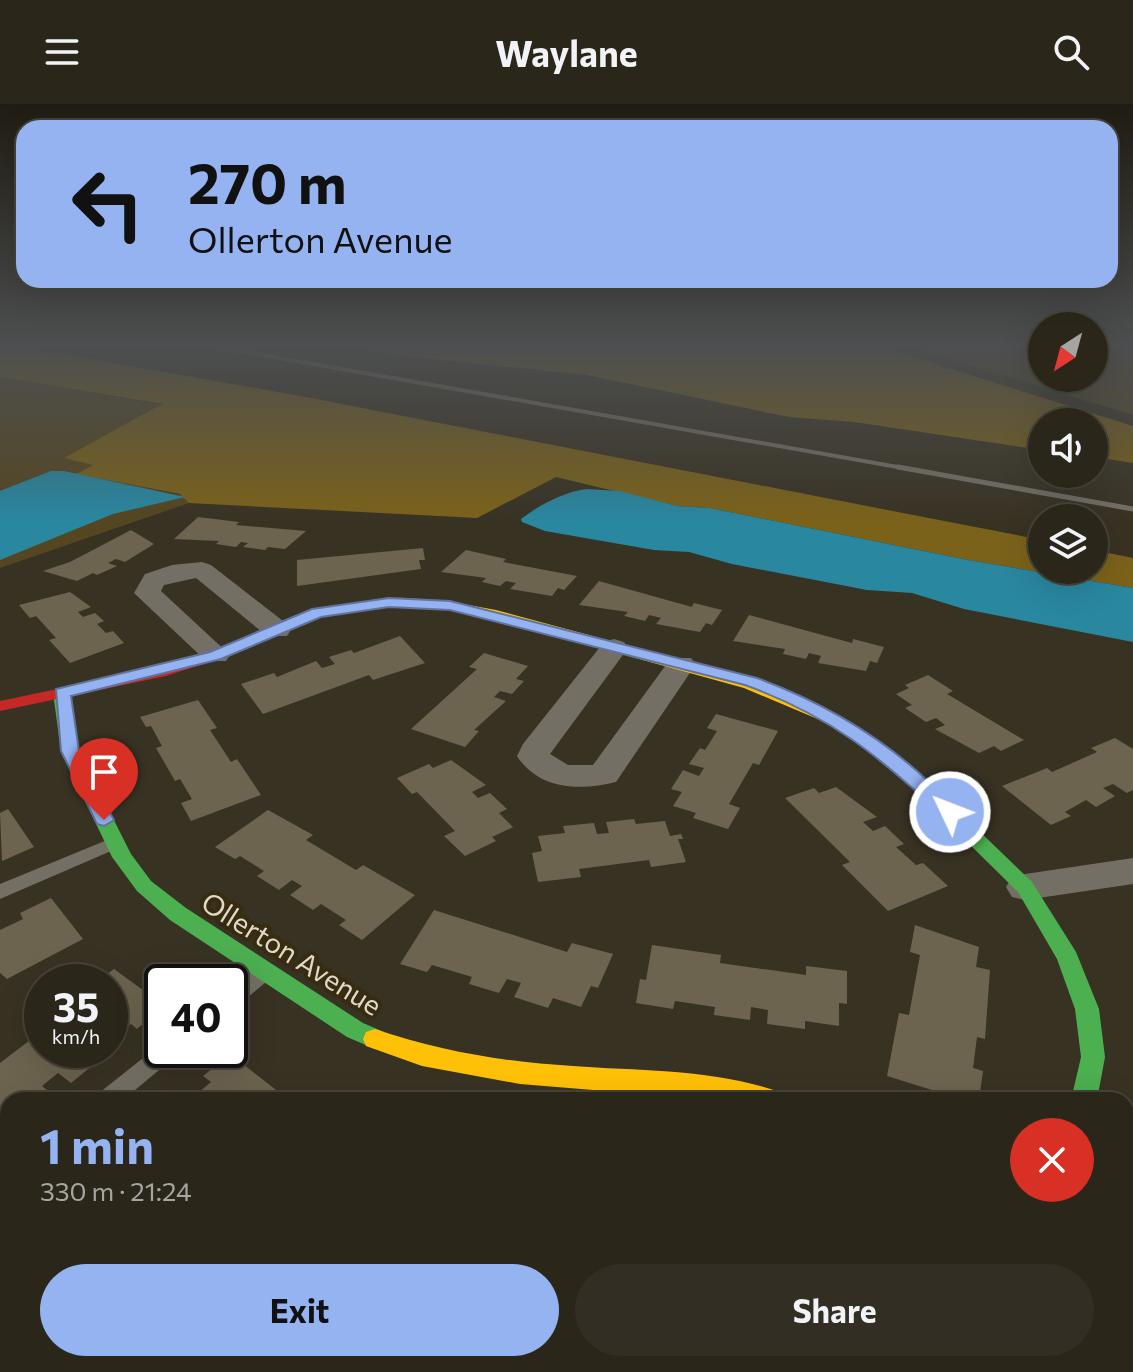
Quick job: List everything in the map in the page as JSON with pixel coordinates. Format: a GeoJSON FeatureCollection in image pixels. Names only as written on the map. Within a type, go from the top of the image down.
{"type":"FeatureCollection","features":[{"type":"Feature","properties":{"kind":"street"},"geometry":{"type":"LineString","coordinates":[[216,655],[147,593],[154,580],[172,573],[202,570],[277,630]]}},
{"type":"Feature","properties":{"kind":"street"},"geometry":{"type":"LineString","coordinates":[[0,706],[216,655],[318,613],[348,606],[419,602],[450,606],[751,682],[787,695],[858,733],[889,755],[990,849],[1025,887],[1045,914],[1068,958],[1087,1009],[1093,1057],[1086,1092]]}},
{"type":"Feature","properties":{"kind":"street"},"geometry":{"type":"LineString","coordinates":[[614,648],[539,744],[533,756],[545,768],[570,779],[604,774],[681,664]]}},
{"type":"Feature","properties":{"kind":"street","name":"Ollerton Avenue"},"geometry":{"type":"LineString","coordinates":[[62,693],[70,751],[115,842],[144,886],[178,914],[355,1030],[401,1050],[492,1078],[725,1088],[740,1092]]}},
{"type":"Feature","properties":{"kind":"street"},"geometry":{"type":"LineString","coordinates":[[1025,887],[1133,871]]}},
{"type":"Feature","properties":{"kind":"lane"},"geometry":{"type":"LineString","coordinates":[[0,892],[115,842]]}},
{"type":"Feature","properties":{"kind":"lane"},"geometry":{"type":"LineString","coordinates":[[248,985],[265,971]]}},
{"type":"Feature","properties":{"kind":"lane"},"geometry":{"type":"LineString","coordinates":[[117,1092],[146,1068]]}},
{"type":"Feature","properties":{"kind":"shaded area"},"geometry":{"type":"Polygon","coordinates":[[[0,404],[163,405],[65,458],[94,465],[78,473],[185,496],[189,503],[0,568],[0,404]]]}},
{"type":"Feature","properties":{"kind":"shaded area"},"geometry":{"type":"Polygon","coordinates":[[[162,404],[343,404],[1028,537],[1028,570],[710,508],[677,506],[556,477],[477,518],[189,503],[180,494],[76,474],[93,465],[64,458],[162,404]]]}},
{"type":"Feature","properties":{"kind":"shaded area"},"geometry":{"type":"Polygon","coordinates":[[[727,404],[1063,404],[1076,408],[1028,408],[1028,448],[854,422],[789,417],[727,404]]]}},
{"type":"Feature","properties":{"kind":"shaded area"},"geometry":{"type":"Polygon","coordinates":[[[1098,404],[1133,404],[1133,415],[1098,404]]]}},
{"type":"Feature","properties":{"kind":"shaded area"},"geometry":{"type":"Polygon","coordinates":[[[1108,418],[1133,426],[1133,463],[1108,459],[1108,418]]]}},
{"type":"Feature","properties":{"kind":"shaded area"},"geometry":{"type":"Polygon","coordinates":[[[1108,553],[1133,558],[1133,588],[1108,584],[1108,553]]]}},
{"type":"Feature","properties":{"kind":"water"},"geometry":{"type":"Polygon","coordinates":[[[51,471],[64,471],[185,497],[113,514],[0,560],[0,491],[51,471]]]}},
{"type":"Feature","properties":{"kind":"water"},"geometry":{"type":"Polygon","coordinates":[[[586,489],[620,491],[677,506],[710,508],[1028,570],[1028,584],[1108,584],[1133,588],[1133,642],[964,609],[912,593],[867,590],[732,564],[689,552],[654,550],[545,531],[522,522],[521,519],[544,504],[586,489]]]}},
{"type":"Feature","properties":{"kind":"building"},"geometry":{"type":"Polygon","coordinates":[[[198,517],[239,522],[236,525],[306,531],[285,549],[243,547],[248,543],[241,542],[236,547],[216,544],[219,541],[174,539],[198,517]]]}},
{"type":"Feature","properties":{"kind":"building"},"geometry":{"type":"Polygon","coordinates":[[[131,530],[154,544],[125,562],[116,559],[108,563],[117,566],[77,581],[43,571],[70,562],[131,530]]]}},
{"type":"Feature","properties":{"kind":"building"},"geometry":{"type":"Polygon","coordinates":[[[423,548],[425,560],[419,560],[421,569],[297,586],[297,560],[423,548]]]}},
{"type":"Feature","properties":{"kind":"building"},"geometry":{"type":"Polygon","coordinates":[[[466,550],[506,559],[503,562],[577,576],[564,590],[558,588],[552,596],[510,589],[516,583],[506,581],[500,586],[482,582],[486,578],[441,572],[466,550]]]}},
{"type":"Feature","properties":{"kind":"building"},"geometry":{"type":"Polygon","coordinates":[[[599,581],[692,607],[694,603],[722,610],[712,625],[706,623],[700,632],[656,624],[661,618],[649,615],[645,621],[624,616],[628,612],[579,605],[599,581]]]}},
{"type":"Feature","properties":{"kind":"building"},"geometry":{"type":"Polygon","coordinates":[[[70,592],[91,607],[78,612],[83,617],[95,613],[104,621],[97,624],[106,633],[113,631],[124,643],[70,663],[49,640],[56,638],[36,616],[30,618],[19,605],[70,592]]]}},
{"type":"Feature","properties":{"kind":"building"},"geometry":{"type":"Polygon","coordinates":[[[749,615],[852,643],[853,639],[884,647],[877,663],[870,661],[866,671],[818,663],[821,656],[809,653],[806,659],[783,654],[785,649],[733,641],[749,615]]]}},
{"type":"Feature","properties":{"kind":"building"},"geometry":{"type":"Polygon","coordinates":[[[400,636],[425,663],[373,680],[369,675],[263,714],[241,684],[274,673],[277,677],[316,661],[322,668],[335,664],[329,657],[351,650],[354,653],[400,636]]]}},
{"type":"Feature","properties":{"kind":"building"},"geometry":{"type":"Polygon","coordinates":[[[484,653],[528,666],[516,679],[524,681],[512,694],[500,691],[494,697],[506,701],[474,730],[479,731],[465,747],[411,729],[477,669],[469,667],[484,653]]]}},
{"type":"Feature","properties":{"kind":"building"},"geometry":{"type":"Polygon","coordinates":[[[928,675],[953,691],[947,694],[1024,740],[1001,751],[994,746],[979,753],[935,729],[945,725],[936,718],[926,722],[905,708],[912,705],[896,694],[909,688],[905,685],[928,675]]]}},
{"type":"Feature","properties":{"kind":"building"},"geometry":{"type":"Polygon","coordinates":[[[198,700],[217,728],[210,730],[231,762],[237,759],[261,795],[191,821],[181,803],[192,799],[180,779],[175,781],[156,748],[162,746],[151,726],[146,727],[140,717],[198,700]]]}},
{"type":"Feature","properties":{"kind":"building"},"geometry":{"type":"Polygon","coordinates":[[[716,714],[778,731],[759,765],[753,763],[729,804],[740,808],[728,829],[693,818],[696,813],[673,806],[682,792],[671,789],[683,770],[699,776],[704,768],[689,764],[700,748],[705,750],[717,731],[707,728],[716,714]]]}},
{"type":"Feature","properties":{"kind":"building"},"geometry":{"type":"Polygon","coordinates":[[[1115,738],[1133,749],[1133,790],[1127,793],[1113,784],[1103,788],[1115,796],[1096,807],[1086,800],[1065,812],[1071,816],[1051,825],[1002,786],[1047,768],[1052,772],[1097,752],[1091,748],[1115,738]]]}},
{"type":"Feature","properties":{"kind":"building"},"geometry":{"type":"Polygon","coordinates":[[[451,760],[486,785],[472,792],[478,798],[490,793],[507,809],[499,813],[513,827],[492,837],[496,841],[465,856],[444,836],[455,831],[417,792],[412,794],[397,778],[429,764],[433,768],[451,760]]]}},
{"type":"Feature","properties":{"kind":"building"},"geometry":{"type":"Polygon","coordinates":[[[836,787],[877,817],[863,822],[873,831],[885,826],[904,844],[896,847],[916,865],[923,863],[948,886],[888,911],[842,865],[850,862],[785,798],[814,788],[819,793],[836,787]]]}},
{"type":"Feature","properties":{"kind":"building"},"geometry":{"type":"Polygon","coordinates":[[[8,809],[34,847],[2,861],[0,813],[8,809]]]}},
{"type":"Feature","properties":{"kind":"building"},"geometry":{"type":"Polygon","coordinates":[[[268,810],[313,835],[306,840],[356,870],[363,865],[415,895],[362,940],[339,925],[346,920],[321,904],[313,910],[290,895],[302,886],[292,880],[279,890],[257,876],[264,871],[240,856],[235,859],[215,847],[268,810]]]}},
{"type":"Feature","properties":{"kind":"building"},"geometry":{"type":"Polygon","coordinates":[[[634,819],[636,824],[665,821],[670,836],[681,834],[683,839],[678,839],[686,862],[651,867],[649,860],[579,869],[581,877],[538,882],[532,853],[542,851],[538,836],[565,833],[563,826],[594,823],[597,834],[609,833],[606,822],[634,819]]]}},
{"type":"Feature","properties":{"kind":"building"},"geometry":{"type":"Polygon","coordinates":[[[51,898],[83,939],[36,964],[24,964],[24,970],[7,979],[0,973],[0,930],[23,919],[20,913],[51,898]]]}},
{"type":"Feature","properties":{"kind":"building"},"geometry":{"type":"Polygon","coordinates":[[[434,910],[567,952],[572,943],[613,954],[598,988],[591,986],[581,1007],[553,998],[548,1008],[514,997],[521,983],[507,979],[499,993],[469,984],[472,977],[432,965],[427,972],[400,964],[434,910]]]}},
{"type":"Feature","properties":{"kind":"building"},"geometry":{"type":"Polygon","coordinates":[[[915,925],[979,947],[976,967],[990,970],[985,1039],[977,1037],[973,1068],[983,1071],[980,1092],[938,1092],[887,1076],[899,1013],[909,1015],[920,955],[910,952],[915,925]]]}},
{"type":"Feature","properties":{"kind":"building"},"geometry":{"type":"Polygon","coordinates":[[[652,945],[721,955],[720,963],[806,975],[806,966],[847,971],[847,1004],[839,1003],[839,1026],[805,1021],[805,1029],[767,1024],[768,1010],[751,1007],[750,1020],[714,1015],[715,1007],[675,1001],[673,1009],[636,1003],[640,979],[646,980],[652,945]]]}},
{"type":"Feature","properties":{"kind":"building"},"geometry":{"type":"Polygon","coordinates":[[[128,979],[144,991],[144,1023],[137,1029],[131,1024],[128,1026],[128,979]]]}},
{"type":"Feature","properties":{"kind":"building"},"geometry":{"type":"Polygon","coordinates":[[[24,1045],[24,1068],[89,1068],[71,1083],[58,1073],[42,1086],[49,1092],[0,1092],[0,1063],[24,1045]]]}},
{"type":"Feature","properties":{"kind":"building"},"geometry":{"type":"Polygon","coordinates":[[[213,1068],[248,1068],[279,1092],[199,1092],[211,1082],[203,1076],[213,1068]]]}},
{"type":"Feature","properties":{"kind":"railway"},"geometry":{"type":"LineString","coordinates":[[541,404],[909,469]]}},
{"type":"Feature","properties":{"kind":"railway"},"geometry":{"type":"LineString","coordinates":[[898,467],[1133,509]]}},
{"type":"Feature","properties":{"kind":"traffic: fast"},"geometry":{"type":"LineString","coordinates":[[62,693],[70,751],[122,857],[144,886],[178,914],[355,1030],[375,1039]]}},
{"type":"Feature","properties":{"kind":"traffic: fast"},"geometry":{"type":"LineString","coordinates":[[908,773],[1025,887],[1068,958],[1087,1009],[1093,1057],[1086,1092]]}},
{"type":"Feature","properties":{"kind":"traffic: slow"},"geometry":{"type":"LineString","coordinates":[[441,605],[490,614],[750,684],[793,700],[833,720],[872,744],[908,773]]}},
{"type":"Feature","properties":{"kind":"traffic: slow"},"geometry":{"type":"LineString","coordinates":[[375,1039],[422,1056],[471,1067],[731,1092]]}},
{"type":"Feature","properties":{"kind":"traffic: jam"},"geometry":{"type":"LineString","coordinates":[[0,706],[160,672],[216,655],[318,613],[389,602],[441,605]]}},
{"type":"Feature","properties":{"kind":"route"},"geometry":{"type":"LineString","coordinates":[[104,820],[70,751],[62,693],[160,672],[216,655],[318,613],[389,602],[450,606],[751,682],[787,695],[832,716],[889,755],[950,812]]}}]}
